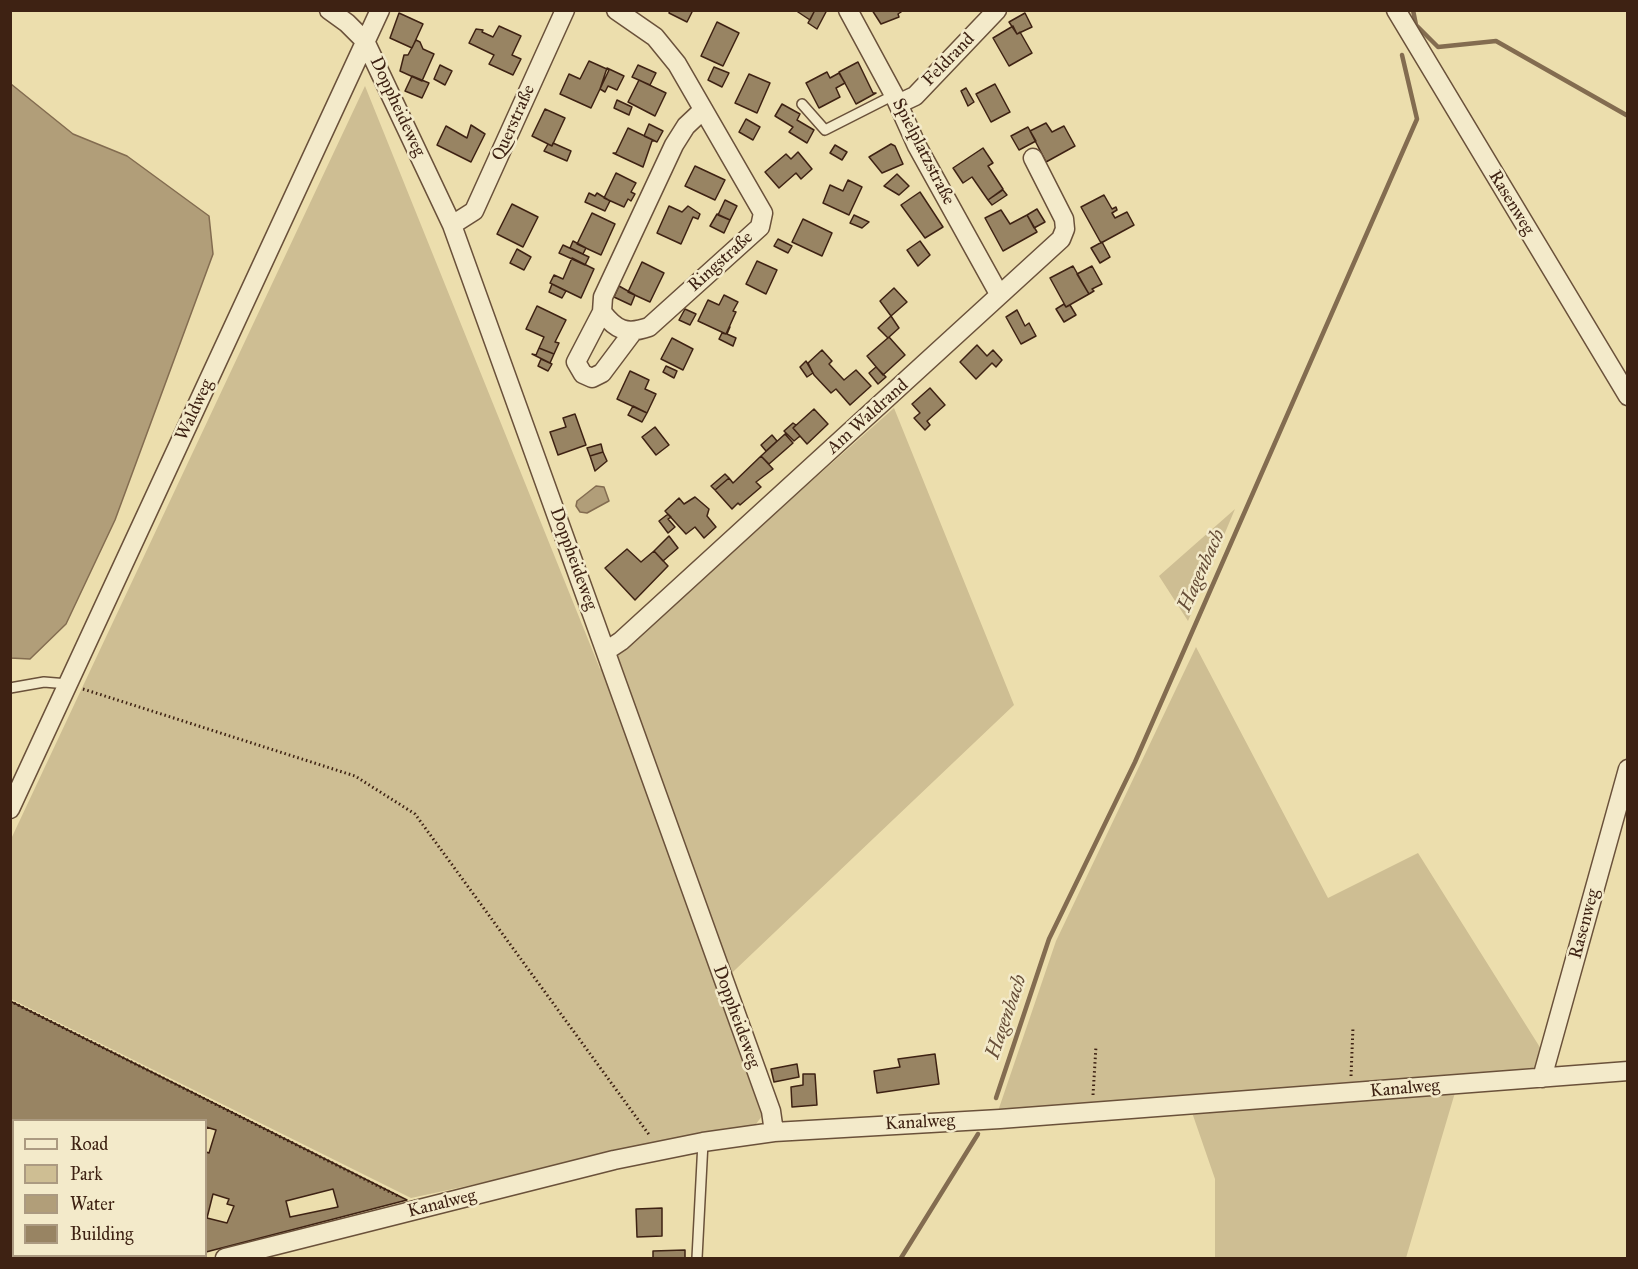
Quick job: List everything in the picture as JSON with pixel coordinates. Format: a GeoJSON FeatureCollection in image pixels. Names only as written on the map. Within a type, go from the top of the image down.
{"type":"FeatureCollection","features":[{"type":"Feature","properties":{"kind":"street","name":"Doppheideweg"},"geometry":{"type":"LineString","coordinates":[[329,10],[347,22],[365,41],[452,225],[606,651],[674,848],[771,1111],[774,1132]]}},
{"type":"Feature","properties":{"kind":"street","name":"Waldweg"},"geometry":{"type":"LineString","coordinates":[[10,809],[380,10]]}},
{"type":"Feature","properties":{"kind":"street","name":"Querstraße"},"geometry":{"type":"LineString","coordinates":[[452,225],[474,211],[565,10]]}},
{"type":"Feature","properties":{"kind":"street","name":"Ringstraße"},"geometry":{"type":"LineString","coordinates":[[616,10],[655,37],[677,64],[763,213],[760,227],[649,327],[632,333],[602,374],[592,378],[583,374],[576,362],[602,312],[603,297],[674,145],[686,126],[703,110]]}},
{"type":"Feature","properties":{"kind":"street","name":"Spielplatzstraße"},"geometry":{"type":"LineString","coordinates":[[848,10],[896,99],[917,146],[999,294]]}},
{"type":"Feature","properties":{"kind":"street","name":"Feldrand"},"geometry":{"type":"LineString","coordinates":[[896,99],[915,96],[997,10]]}},
{"type":"Feature","properties":{"kind":"street","name":"Rasenweg"},"geometry":{"type":"LineString","coordinates":[[1397,12],[1628,396]]}},
{"type":"Feature","properties":{"kind":"street","name":"Am Waldrand"},"geometry":{"type":"LineString","coordinates":[[606,651],[630,633],[1061,239],[1065,229],[1064,219],[1033,158]]}},
{"type":"Feature","properties":{"kind":"street"},"geometry":{"type":"LineString","coordinates":[[602,312],[614,327],[632,333]]}},
{"type":"Feature","properties":{"kind":"street","name":"Rasenweg"},"geometry":{"type":"LineString","coordinates":[[1542,1078],[1628,769]]}},
{"type":"Feature","properties":{"kind":"street","name":"Kanalweg"},"geometry":{"type":"LineString","coordinates":[[225,1258],[655,1152],[703,1142],[774,1132],[1091,1112],[1628,1071]]}},
{"type":"Feature","properties":{"kind":"lane"},"geometry":{"type":"LineString","coordinates":[[802,104],[825,130],[896,99]]}},
{"type":"Feature","properties":{"kind":"lane"},"geometry":{"type":"LineString","coordinates":[[10,688],[44,682],[68,684]]}},
{"type":"Feature","properties":{"kind":"lane"},"geometry":{"type":"LineString","coordinates":[[697,1258],[703,1142]]}},
{"type":"Feature","properties":{"kind":"path"},"geometry":{"type":"LineString","coordinates":[[68,684],[355,776],[415,814],[647,1130],[655,1152]]}},
{"type":"Feature","properties":{"kind":"path"},"geometry":{"type":"LineString","coordinates":[[10,1001],[423,1209]]}},
{"type":"Feature","properties":{"kind":"path"},"geometry":{"type":"LineString","coordinates":[[1350,1093],[1353,1027]]}},
{"type":"Feature","properties":{"kind":"path"},"geometry":{"type":"LineString","coordinates":[[1091,1112],[1096,1046]]}},
{"type":"Feature","properties":{"kind":"green space"},"geometry":{"type":"Polygon","coordinates":[[[365,86],[600,669],[894,408],[1014,705],[716,988],[762,1116],[756,1124],[411,1198],[11,999],[11,839],[365,86]]]}},
{"type":"Feature","properties":{"kind":"green space"},"geometry":{"type":"Polygon","coordinates":[[[1235,509],[1188,621],[1159,576],[1235,509]]]}},
{"type":"Feature","properties":{"kind":"green space"},"geometry":{"type":"Polygon","coordinates":[[[1196,647],[1328,898],[1418,853],[1541,1049],[1535,1074],[1462,1077],[1454,1096],[1406,1258],[1215,1258],[1215,1179],[1187,1098],[997,1114],[1056,941],[1196,647]]]}},
{"type":"Feature","properties":{"kind":"water"},"geometry":{"type":"Polygon","coordinates":[[[11,84],[73,134],[127,156],[209,216],[213,254],[115,520],[66,624],[30,659],[10,658],[11,84]]]}},
{"type":"Feature","properties":{"kind":"water"},"geometry":{"type":"Polygon","coordinates":[[[596,486],[604,487],[609,501],[587,513],[580,512],[576,506],[577,501],[596,486]]]}},
{"type":"Feature","properties":{"kind":"building"},"geometry":{"type":"Polygon","coordinates":[[[670,10],[693,10],[687,22],[669,13],[670,10]]]}},
{"type":"Feature","properties":{"kind":"building"},"geometry":{"type":"Polygon","coordinates":[[[795,10],[815,10],[810,20],[795,10]]]}},
{"type":"Feature","properties":{"kind":"building"},"geometry":{"type":"Polygon","coordinates":[[[815,10],[827,10],[817,29],[808,23],[815,10]]]}},
{"type":"Feature","properties":{"kind":"building"},"geometry":{"type":"Polygon","coordinates":[[[872,10],[904,10],[898,14],[899,17],[881,24],[872,10]]]}},
{"type":"Feature","properties":{"kind":"building"},"geometry":{"type":"Polygon","coordinates":[[[399,13],[423,24],[412,48],[390,38],[399,13]]]}},
{"type":"Feature","properties":{"kind":"building"},"geometry":{"type":"Polygon","coordinates":[[[1025,13],[1032,27],[1017,34],[1009,22],[1025,13]]]}},
{"type":"Feature","properties":{"kind":"building"},"geometry":{"type":"Polygon","coordinates":[[[717,22],[739,33],[723,66],[701,56],[717,22]]]}},
{"type":"Feature","properties":{"kind":"building"},"geometry":{"type":"Polygon","coordinates":[[[499,26],[521,36],[512,55],[521,59],[513,75],[489,64],[494,55],[469,43],[476,29],[483,30],[482,32],[493,37],[499,26]]]}},
{"type":"Feature","properties":{"kind":"building"},"geometry":{"type":"Polygon","coordinates":[[[1013,26],[1017,34],[1020,32],[1032,53],[1009,66],[993,38],[1013,26]]]}},
{"type":"Feature","properties":{"kind":"building"},"geometry":{"type":"Polygon","coordinates":[[[416,40],[420,42],[423,49],[434,54],[422,81],[400,71],[404,55],[408,55],[416,40]]]}},
{"type":"Feature","properties":{"kind":"building"},"geometry":{"type":"Polygon","coordinates":[[[589,61],[609,70],[591,108],[560,94],[569,74],[580,79],[589,61]]]}},
{"type":"Feature","properties":{"kind":"building"},"geometry":{"type":"Polygon","coordinates":[[[858,62],[873,93],[876,93],[856,104],[839,72],[858,62]]]}},
{"type":"Feature","properties":{"kind":"building"},"geometry":{"type":"Polygon","coordinates":[[[440,65],[452,71],[445,85],[434,79],[440,65]]]}},
{"type":"Feature","properties":{"kind":"building"},"geometry":{"type":"Polygon","coordinates":[[[638,65],[656,73],[650,85],[632,77],[638,65]]]}},
{"type":"Feature","properties":{"kind":"building"},"geometry":{"type":"Polygon","coordinates":[[[714,67],[729,73],[722,87],[708,80],[714,67]]]}},
{"type":"Feature","properties":{"kind":"building"},"geometry":{"type":"Polygon","coordinates":[[[607,68],[624,76],[617,90],[608,86],[605,92],[600,89],[607,68]]]}},
{"type":"Feature","properties":{"kind":"building"},"geometry":{"type":"Polygon","coordinates":[[[827,72],[830,78],[839,73],[845,83],[836,88],[840,97],[819,108],[806,83],[827,72]]]}},
{"type":"Feature","properties":{"kind":"building"},"geometry":{"type":"Polygon","coordinates":[[[749,74],[770,83],[757,113],[735,103],[749,74]]]}},
{"type":"Feature","properties":{"kind":"building"},"geometry":{"type":"Polygon","coordinates":[[[412,76],[429,83],[422,98],[405,91],[412,76]]]}},
{"type":"Feature","properties":{"kind":"building"},"geometry":{"type":"Polygon","coordinates":[[[639,80],[666,93],[655,116],[628,102],[639,80]]]}},
{"type":"Feature","properties":{"kind":"building"},"geometry":{"type":"Polygon","coordinates":[[[995,84],[1010,112],[991,122],[976,94],[995,84]]]}},
{"type":"Feature","properties":{"kind":"building"},"geometry":{"type":"Polygon","coordinates":[[[966,88],[974,102],[968,106],[961,91],[966,88]]]}},
{"type":"Feature","properties":{"kind":"building"},"geometry":{"type":"Polygon","coordinates":[[[617,100],[632,107],[629,115],[614,108],[617,100]]]}},
{"type":"Feature","properties":{"kind":"building"},"geometry":{"type":"Polygon","coordinates":[[[782,104],[800,114],[797,120],[814,130],[807,143],[789,132],[793,127],[775,116],[782,104]]]}},
{"type":"Feature","properties":{"kind":"building"},"geometry":{"type":"Polygon","coordinates":[[[545,109],[565,118],[552,146],[532,136],[545,109]]]}},
{"type":"Feature","properties":{"kind":"building"},"geometry":{"type":"Polygon","coordinates":[[[746,119],[760,127],[753,140],[739,132],[746,119]]]}},
{"type":"Feature","properties":{"kind":"building"},"geometry":{"type":"Polygon","coordinates":[[[1046,123],[1052,132],[1064,126],[1075,146],[1046,162],[1030,131],[1046,123]]]}},
{"type":"Feature","properties":{"kind":"building"},"geometry":{"type":"Polygon","coordinates":[[[649,124],[663,131],[657,142],[644,136],[649,124]]]}},
{"type":"Feature","properties":{"kind":"building"},"geometry":{"type":"Polygon","coordinates":[[[471,125],[485,134],[471,162],[437,145],[446,126],[467,138],[471,125]]]}},
{"type":"Feature","properties":{"kind":"building"},"geometry":{"type":"Polygon","coordinates":[[[1028,127],[1036,141],[1019,150],[1011,136],[1028,127]]]}},
{"type":"Feature","properties":{"kind":"building"},"geometry":{"type":"Polygon","coordinates":[[[628,128],[655,141],[652,141],[643,167],[613,153],[616,153],[628,128]]]}},
{"type":"Feature","properties":{"kind":"building"},"geometry":{"type":"Polygon","coordinates":[[[553,143],[571,151],[567,161],[544,151],[548,144],[552,146],[553,143]]]}},
{"type":"Feature","properties":{"kind":"building"},"geometry":{"type":"Polygon","coordinates":[[[891,144],[895,146],[903,164],[882,173],[869,157],[891,144]]]}},
{"type":"Feature","properties":{"kind":"building"},"geometry":{"type":"Polygon","coordinates":[[[835,145],[847,152],[842,160],[830,153],[835,145]]]}},
{"type":"Feature","properties":{"kind":"building"},"geometry":{"type":"Polygon","coordinates":[[[983,148],[993,163],[988,166],[1003,189],[988,200],[972,177],[963,183],[953,168],[983,148]]]}},
{"type":"Feature","properties":{"kind":"building"},"geometry":{"type":"Polygon","coordinates":[[[798,152],[812,169],[801,179],[796,173],[779,188],[765,172],[786,154],[791,159],[798,152]]]}},
{"type":"Feature","properties":{"kind":"building"},"geometry":{"type":"Polygon","coordinates":[[[695,166],[725,180],[715,200],[685,186],[695,166]]]}},
{"type":"Feature","properties":{"kind":"building"},"geometry":{"type":"Polygon","coordinates":[[[616,173],[636,183],[631,192],[635,194],[631,201],[628,199],[624,207],[604,198],[616,173]]]}},
{"type":"Feature","properties":{"kind":"building"},"geometry":{"type":"Polygon","coordinates":[[[897,174],[909,186],[899,195],[884,186],[897,174]]]}},
{"type":"Feature","properties":{"kind":"building"},"geometry":{"type":"Polygon","coordinates":[[[848,180],[862,187],[849,215],[823,203],[830,185],[843,191],[848,180]]]}},
{"type":"Feature","properties":{"kind":"building"},"geometry":{"type":"Polygon","coordinates":[[[1003,190],[1007,195],[992,205],[988,200],[1003,190]]]}},
{"type":"Feature","properties":{"kind":"building"},"geometry":{"type":"Polygon","coordinates":[[[920,192],[943,227],[925,238],[901,205],[920,192]]]}},
{"type":"Feature","properties":{"kind":"building"},"geometry":{"type":"Polygon","coordinates":[[[589,193],[595,196],[597,193],[610,201],[605,211],[585,202],[589,193]]]}},
{"type":"Feature","properties":{"kind":"building"},"geometry":{"type":"Polygon","coordinates":[[[1104,195],[1112,209],[1116,207],[1117,210],[1112,213],[1115,218],[1127,212],[1134,225],[1101,243],[1081,207],[1104,195]]]}},
{"type":"Feature","properties":{"kind":"building"},"geometry":{"type":"Polygon","coordinates":[[[725,200],[737,206],[730,220],[718,215],[725,200]]]}},
{"type":"Feature","properties":{"kind":"building"},"geometry":{"type":"Polygon","coordinates":[[[512,204],[538,217],[523,247],[497,234],[512,204]]]}},
{"type":"Feature","properties":{"kind":"building"},"geometry":{"type":"Polygon","coordinates":[[[669,206],[682,212],[688,206],[700,214],[698,219],[693,217],[681,244],[657,233],[669,206]]]}},
{"type":"Feature","properties":{"kind":"building"},"geometry":{"type":"Polygon","coordinates":[[[1037,209],[1045,222],[1034,228],[1027,215],[1037,209]]]}},
{"type":"Feature","properties":{"kind":"building"},"geometry":{"type":"Polygon","coordinates":[[[1001,210],[1010,224],[1027,215],[1037,232],[1003,251],[985,218],[1001,210]]]}},
{"type":"Feature","properties":{"kind":"building"},"geometry":{"type":"Polygon","coordinates":[[[592,213],[615,224],[601,255],[577,244],[592,213]]]}},
{"type":"Feature","properties":{"kind":"building"},"geometry":{"type":"Polygon","coordinates":[[[717,214],[730,220],[724,233],[710,226],[717,214]]]}},
{"type":"Feature","properties":{"kind":"building"},"geometry":{"type":"Polygon","coordinates":[[[854,215],[869,222],[862,228],[850,223],[854,215]]]}},
{"type":"Feature","properties":{"kind":"building"},"geometry":{"type":"Polygon","coordinates":[[[803,219],[832,233],[822,256],[792,242],[803,219]]]}},
{"type":"Feature","properties":{"kind":"building"},"geometry":{"type":"Polygon","coordinates":[[[778,239],[792,246],[788,253],[774,246],[778,239]]]}},
{"type":"Feature","properties":{"kind":"building"},"geometry":{"type":"Polygon","coordinates":[[[573,241],[586,248],[583,254],[570,248],[573,241]]]}},
{"type":"Feature","properties":{"kind":"building"},"geometry":{"type":"Polygon","coordinates":[[[920,241],[930,255],[918,266],[907,250],[920,241]]]}},
{"type":"Feature","properties":{"kind":"building"},"geometry":{"type":"Polygon","coordinates":[[[1102,242],[1110,257],[1100,263],[1091,248],[1102,242]]]}},
{"type":"Feature","properties":{"kind":"building"},"geometry":{"type":"Polygon","coordinates":[[[563,245],[589,257],[585,265],[559,253],[563,245]]]}},
{"type":"Feature","properties":{"kind":"building"},"geometry":{"type":"Polygon","coordinates":[[[517,249],[531,257],[524,270],[510,263],[517,249]]]}},
{"type":"Feature","properties":{"kind":"building"},"geometry":{"type":"Polygon","coordinates":[[[572,258],[594,269],[581,298],[550,283],[554,275],[563,279],[572,258]]]}},
{"type":"Feature","properties":{"kind":"building"},"geometry":{"type":"Polygon","coordinates":[[[757,261],[777,270],[766,294],[746,284],[757,261]]]}},
{"type":"Feature","properties":{"kind":"building"},"geometry":{"type":"Polygon","coordinates":[[[642,262],[664,273],[650,302],[628,292],[642,262]]]}},
{"type":"Feature","properties":{"kind":"building"},"geometry":{"type":"Polygon","coordinates":[[[1073,266],[1089,294],[1066,307],[1050,278],[1073,266]]]}},
{"type":"Feature","properties":{"kind":"building"},"geometry":{"type":"Polygon","coordinates":[[[1092,266],[1102,284],[1092,289],[1094,291],[1089,294],[1077,274],[1092,266]]]}},
{"type":"Feature","properties":{"kind":"building"},"geometry":{"type":"Polygon","coordinates":[[[552,284],[566,291],[562,298],[549,292],[552,284]]]}},
{"type":"Feature","properties":{"kind":"building"},"geometry":{"type":"Polygon","coordinates":[[[619,286],[635,295],[631,305],[614,297],[619,286]]]}},
{"type":"Feature","properties":{"kind":"building"},"geometry":{"type":"Polygon","coordinates":[[[894,288],[907,302],[891,316],[880,301],[894,288]]]}},
{"type":"Feature","properties":{"kind":"building"},"geometry":{"type":"Polygon","coordinates":[[[724,295],[738,302],[726,334],[698,321],[708,300],[719,305],[724,295]]]}},
{"type":"Feature","properties":{"kind":"building"},"geometry":{"type":"Polygon","coordinates":[[[1064,304],[1066,307],[1070,305],[1076,315],[1064,322],[1056,309],[1064,304]]]}},
{"type":"Feature","properties":{"kind":"building"},"geometry":{"type":"Polygon","coordinates":[[[537,306],[566,320],[555,342],[559,343],[554,354],[539,348],[544,337],[526,329],[537,306]]]}},
{"type":"Feature","properties":{"kind":"building"},"geometry":{"type":"Polygon","coordinates":[[[685,309],[696,314],[690,325],[679,320],[685,309]]]}},
{"type":"Feature","properties":{"kind":"building"},"geometry":{"type":"Polygon","coordinates":[[[1017,310],[1025,326],[1029,323],[1036,336],[1021,344],[1006,317],[1017,310]]]}},
{"type":"Feature","properties":{"kind":"building"},"geometry":{"type":"Polygon","coordinates":[[[891,316],[899,328],[888,338],[878,328],[891,316]]]}},
{"type":"Feature","properties":{"kind":"building"},"geometry":{"type":"Polygon","coordinates":[[[730,327],[727,334],[736,338],[733,346],[719,339],[722,333],[726,334],[730,327]]]}},
{"type":"Feature","properties":{"kind":"building"},"geometry":{"type":"Polygon","coordinates":[[[889,337],[905,355],[883,375],[867,356],[889,337]]]}},
{"type":"Feature","properties":{"kind":"building"},"geometry":{"type":"Polygon","coordinates":[[[672,338],[693,349],[683,370],[661,359],[672,338]]]}},
{"type":"Feature","properties":{"kind":"building"},"geometry":{"type":"Polygon","coordinates":[[[977,345],[987,356],[993,350],[1002,360],[996,367],[992,363],[976,379],[960,362],[977,345]]]}},
{"type":"Feature","properties":{"kind":"building"},"geometry":{"type":"Polygon","coordinates":[[[539,348],[554,354],[550,363],[532,354],[536,355],[539,348]]]}},
{"type":"Feature","properties":{"kind":"building"},"geometry":{"type":"Polygon","coordinates":[[[822,350],[832,361],[829,364],[844,380],[856,370],[871,386],[850,405],[836,389],[831,393],[814,375],[808,363],[822,350]]]}},
{"type":"Feature","properties":{"kind":"building"},"geometry":{"type":"Polygon","coordinates":[[[541,359],[552,364],[548,371],[538,366],[541,359]]]}},
{"type":"Feature","properties":{"kind":"building"},"geometry":{"type":"Polygon","coordinates":[[[806,361],[813,373],[807,377],[800,367],[806,361]]]}},
{"type":"Feature","properties":{"kind":"building"},"geometry":{"type":"Polygon","coordinates":[[[666,366],[677,371],[674,378],[663,372],[666,366]]]}},
{"type":"Feature","properties":{"kind":"building"},"geometry":{"type":"Polygon","coordinates":[[[876,367],[886,377],[878,384],[869,373],[876,367]]]}},
{"type":"Feature","properties":{"kind":"building"},"geometry":{"type":"Polygon","coordinates":[[[630,371],[649,380],[645,389],[656,394],[647,413],[617,399],[630,371]]]}},
{"type":"Feature","properties":{"kind":"building"},"geometry":{"type":"Polygon","coordinates":[[[930,388],[945,405],[927,421],[930,425],[925,430],[914,418],[920,413],[912,404],[930,388]]]}},
{"type":"Feature","properties":{"kind":"building"},"geometry":{"type":"Polygon","coordinates":[[[633,406],[647,413],[642,422],[628,415],[633,406]]]}},
{"type":"Feature","properties":{"kind":"building"},"geometry":{"type":"Polygon","coordinates":[[[814,409],[828,424],[807,444],[793,428],[814,409]]]}},
{"type":"Feature","properties":{"kind":"building"},"geometry":{"type":"Polygon","coordinates":[[[575,414],[586,445],[558,455],[550,432],[566,427],[563,418],[575,414]]]}},
{"type":"Feature","properties":{"kind":"building"},"geometry":{"type":"Polygon","coordinates":[[[793,423],[796,425],[793,428],[800,436],[794,441],[784,431],[793,423]]]}},
{"type":"Feature","properties":{"kind":"building"},"geometry":{"type":"Polygon","coordinates":[[[655,427],[669,445],[656,455],[642,437],[655,427]]]}},
{"type":"Feature","properties":{"kind":"building"},"geometry":{"type":"Polygon","coordinates":[[[785,434],[793,443],[769,464],[761,456],[785,434]]]}},
{"type":"Feature","properties":{"kind":"building"},"geometry":{"type":"Polygon","coordinates":[[[772,435],[777,441],[766,451],[761,445],[772,435]]]}},
{"type":"Feature","properties":{"kind":"building"},"geometry":{"type":"Polygon","coordinates":[[[601,444],[603,452],[590,456],[587,448],[601,444]]]}},
{"type":"Feature","properties":{"kind":"building"},"geometry":{"type":"Polygon","coordinates":[[[603,452],[607,461],[595,471],[590,456],[603,452]]]}},
{"type":"Feature","properties":{"kind":"building"},"geometry":{"type":"Polygon","coordinates":[[[761,456],[773,469],[756,482],[761,487],[732,509],[715,490],[729,478],[733,483],[761,456]]]}},
{"type":"Feature","properties":{"kind":"building"},"geometry":{"type":"Polygon","coordinates":[[[725,474],[729,478],[715,490],[711,486],[725,474]]]}},
{"type":"Feature","properties":{"kind":"building"},"geometry":{"type":"Polygon","coordinates":[[[695,497],[709,509],[707,516],[716,527],[704,538],[695,527],[686,534],[665,511],[679,498],[684,504],[695,497]]]}},
{"type":"Feature","properties":{"kind":"building"},"geometry":{"type":"Polygon","coordinates":[[[668,514],[671,517],[668,519],[675,527],[668,533],[659,521],[668,514]]]}},
{"type":"Feature","properties":{"kind":"building"},"geometry":{"type":"Polygon","coordinates":[[[669,536],[678,548],[663,561],[654,551],[669,536]]]}},
{"type":"Feature","properties":{"kind":"building"},"geometry":{"type":"Polygon","coordinates":[[[627,549],[641,562],[654,551],[668,566],[635,600],[605,568],[627,549]]]}},
{"type":"Feature","properties":{"kind":"building"},"geometry":{"type":"Polygon","coordinates":[[[10,1001],[407,1200],[207,1252],[207,1119],[12,1119],[12,1257],[186,1257],[10,1258],[10,1001]]]}},
{"type":"Feature","properties":{"kind":"building"},"geometry":{"type":"Polygon","coordinates":[[[935,1054],[939,1084],[877,1093],[874,1071],[900,1067],[898,1059],[935,1054]]]}},
{"type":"Feature","properties":{"kind":"building"},"geometry":{"type":"Polygon","coordinates":[[[797,1064],[799,1077],[774,1082],[771,1069],[797,1064]]]}},
{"type":"Feature","properties":{"kind":"building"},"geometry":{"type":"Polygon","coordinates":[[[803,1074],[815,1074],[817,1105],[792,1107],[791,1087],[803,1085],[803,1074]]]}},
{"type":"Feature","properties":{"kind":"building"},"geometry":{"type":"Polygon","coordinates":[[[207,1127],[216,1130],[209,1153],[207,1152],[207,1127]]]}},
{"type":"Feature","properties":{"kind":"building"},"geometry":{"type":"Polygon","coordinates":[[[333,1189],[338,1207],[290,1217],[286,1201],[333,1189]]]}},
{"type":"Feature","properties":{"kind":"building"},"geometry":{"type":"Polygon","coordinates":[[[213,1194],[229,1199],[227,1204],[234,1206],[227,1223],[207,1218],[213,1194]]]}},
{"type":"Feature","properties":{"kind":"building"},"geometry":{"type":"Polygon","coordinates":[[[662,1208],[662,1236],[637,1237],[636,1209],[662,1208]]]}},
{"type":"Feature","properties":{"kind":"building"},"geometry":{"type":"Polygon","coordinates":[[[685,1250],[685,1258],[653,1258],[653,1251],[685,1250]]]}},
{"type":"Feature","properties":{"kind":"waterway"},"geometry":{"type":"LineString","coordinates":[[1413,10],[1416,25],[1438,47],[1496,41],[1628,116]]}},
{"type":"Feature","properties":{"kind":"waterway","name":"Hagenbach"},"geometry":{"type":"LineString","coordinates":[[996,1098],[1049,939],[1135,762],[1417,119],[1402,55]]}},
{"type":"Feature","properties":{"kind":"waterway","name":"Hagenbach"},"geometry":{"type":"LineString","coordinates":[[901,1258],[978,1134]]}}]}
